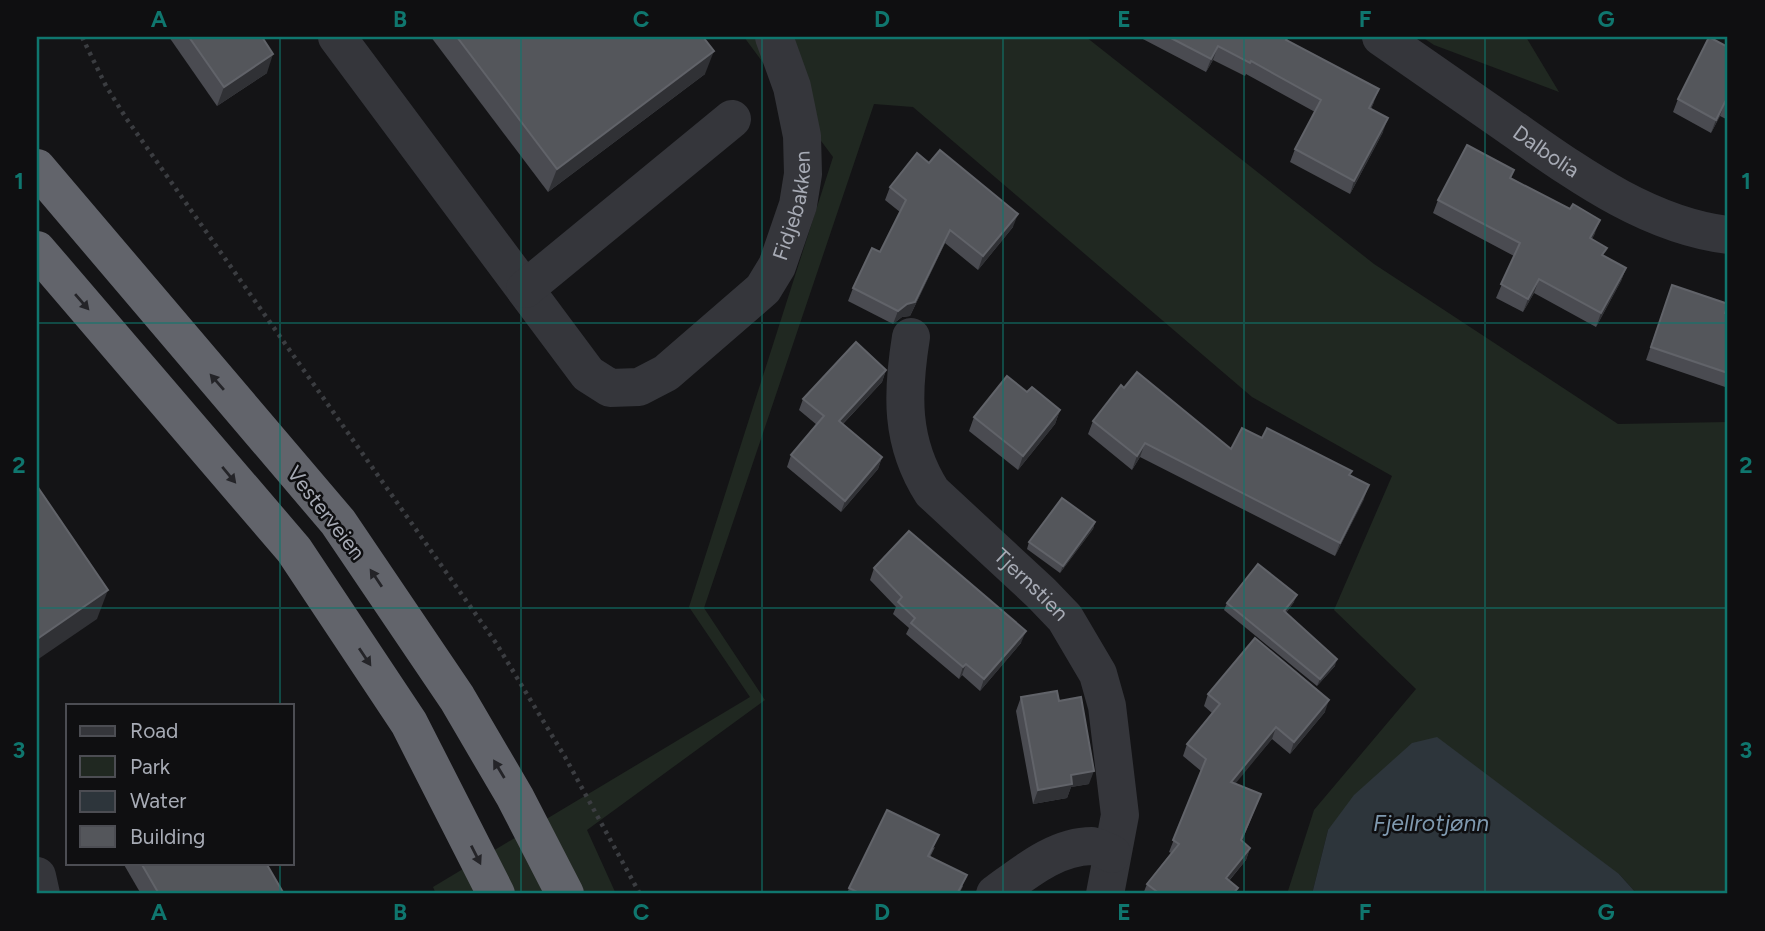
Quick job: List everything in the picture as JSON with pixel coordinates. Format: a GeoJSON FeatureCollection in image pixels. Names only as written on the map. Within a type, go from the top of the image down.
{"type":"FeatureCollection","features":[{"type":"Feature","properties":{"kind":"highway","name":"Vesterveien"},"geometry":{"type":"LineString","coordinates":[[37,168],[338,522],[457,698],[515,797],[565,894]]}},
{"type":"Feature","properties":{"kind":"highway"},"geometry":{"type":"LineString","coordinates":[[37,250],[294,550],[410,723],[496,894]]}},
{"type":"Feature","properties":{"kind":"street"},"geometry":{"type":"LineString","coordinates":[[337,37],[525,289],[732,119]]}},
{"type":"Feature","properties":{"kind":"street","name":"Fidjebakken"},"geometry":{"type":"LineString","coordinates":[[525,289],[588,374],[610,388],[639,387],[666,373],[763,289],[777,266],[798,205],[803,174],[802,136],[792,87],[774,37]]}},
{"type":"Feature","properties":{"kind":"street","name":"Dalbolia"},"geometry":{"type":"LineString","coordinates":[[1381,37],[1581,176],[1672,222],[1705,232],[1728,235]]}},
{"type":"Feature","properties":{"kind":"street","name":"Tjernstien"},"geometry":{"type":"LineString","coordinates":[[911,337],[904,379],[904,404],[909,439],[919,472],[932,492],[1065,618],[1098,674],[1107,706],[1120,815],[1105,894]]}},
{"type":"Feature","properties":{"kind":"street"},"geometry":{"type":"LineString","coordinates":[[995,894],[1041,862],[1070,849],[1094,846],[1112,854]]}},
{"type":"Feature","properties":{"kind":"street"},"geometry":{"type":"LineString","coordinates":[[37,876],[41,894]]}},
{"type":"Feature","properties":{"kind":"path"},"geometry":{"type":"LineString","coordinates":[[82,37],[106,86],[126,118],[496,643],[565,757],[639,894]]}},
{"type":"Feature","properties":{"kind":"green space"},"geometry":{"type":"Polygon","coordinates":[[[744,37],[1086,37],[1374,264],[1618,424],[1728,422],[1728,894],[1637,894],[1619,874],[1328,830],[1312,894],[1287,894],[1314,810],[1416,689],[1334,610],[1392,476],[1252,397],[913,107],[874,104],[704,608],[765,700],[587,830],[616,894],[436,894],[433,887],[750,697],[689,607],[833,157],[744,37]]]}},
{"type":"Feature","properties":{"kind":"green space"},"geometry":{"type":"Polygon","coordinates":[[[1422,37],[1526,37],[1559,92],[1434,45],[1422,37]]]}},
{"type":"Feature","properties":{"kind":"water","name":"Fjellrotjønn"},"geometry":{"type":"Polygon","coordinates":[[[1437,737],[1619,874],[1637,894],[1312,894],[1328,830],[1354,795],[1412,743],[1437,737]]]}},
{"type":"Feature","properties":{"kind":"building"},"geometry":{"type":"Polygon","coordinates":[[[189,37],[262,37],[273,54],[224,87],[189,37]]]}},
{"type":"Feature","properties":{"kind":"building"},"geometry":{"type":"Polygon","coordinates":[[[457,37],[703,37],[714,51],[557,169],[457,37]]]}},
{"type":"Feature","properties":{"kind":"building"},"geometry":{"type":"Polygon","coordinates":[[[1169,37],[1288,37],[1286,40],[1379,89],[1369,108],[1388,118],[1354,181],[1295,149],[1321,100],[1218,46],[1211,59],[1169,37]]]}},
{"type":"Feature","properties":{"kind":"building"},"geometry":{"type":"Polygon","coordinates":[[[1709,37],[1728,47],[1728,104],[1725,102],[1716,120],[1678,99],[1709,37]]]}},
{"type":"Feature","properties":{"kind":"building"},"geometry":{"type":"Polygon","coordinates":[[[1467,145],[1514,170],[1510,178],[1570,209],[1573,204],[1600,220],[1590,238],[1607,248],[1602,255],[1626,268],[1601,313],[1539,279],[1528,299],[1501,284],[1520,243],[1438,200],[1467,145]]]}},
{"type":"Feature","properties":{"kind":"building"},"geometry":{"type":"Polygon","coordinates":[[[940,150],[1018,214],[983,256],[950,230],[915,302],[898,311],[853,288],[872,248],[880,252],[906,200],[890,187],[917,153],[929,163],[940,150]]]}},
{"type":"Feature","properties":{"kind":"building"},"geometry":{"type":"Polygon","coordinates":[[[1672,285],[1728,304],[1725,313],[1728,314],[1728,373],[1651,347],[1672,285]]]}},
{"type":"Feature","properties":{"kind":"building"},"geometry":{"type":"Polygon","coordinates":[[[856,342],[886,370],[839,421],[882,457],[845,501],[791,455],[824,416],[803,399],[856,342]]]}},
{"type":"Feature","properties":{"kind":"building"},"geometry":{"type":"Polygon","coordinates":[[[1137,372],[1231,449],[1242,428],[1262,438],[1267,428],[1352,471],[1349,475],[1369,485],[1340,543],[1145,443],[1137,456],[1093,421],[1121,385],[1124,388],[1137,372]]]}},
{"type":"Feature","properties":{"kind":"building"},"geometry":{"type":"Polygon","coordinates":[[[1007,376],[1027,392],[1032,387],[1060,410],[1023,456],[974,417],[1007,376]]]}},
{"type":"Feature","properties":{"kind":"building"},"geometry":{"type":"Polygon","coordinates":[[[37,486],[108,590],[37,639],[37,486]]]}},
{"type":"Feature","properties":{"kind":"building"},"geometry":{"type":"Polygon","coordinates":[[[1062,498],[1095,522],[1063,566],[1029,542],[1062,498]]]}},
{"type":"Feature","properties":{"kind":"building"},"geometry":{"type":"Polygon","coordinates":[[[909,531],[1026,631],[984,679],[966,664],[963,667],[911,623],[915,618],[898,602],[902,597],[874,568],[909,531]]]}},
{"type":"Feature","properties":{"kind":"building"},"geometry":{"type":"Polygon","coordinates":[[[1258,564],[1297,595],[1284,611],[1337,659],[1320,679],[1227,603],[1258,564]]]}},
{"type":"Feature","properties":{"kind":"building"},"geometry":{"type":"Polygon","coordinates":[[[1255,638],[1329,700],[1294,742],[1276,727],[1231,782],[1261,794],[1241,840],[1250,848],[1226,878],[1238,888],[1233,894],[1160,894],[1147,884],[1179,844],[1173,840],[1206,759],[1187,744],[1220,704],[1208,694],[1255,638]]]}},
{"type":"Feature","properties":{"kind":"building"},"geometry":{"type":"Polygon","coordinates":[[[1057,691],[1059,701],[1081,697],[1094,771],[1071,775],[1072,784],[1038,790],[1021,697],[1057,691]]]}},
{"type":"Feature","properties":{"kind":"building"},"geometry":{"type":"Polygon","coordinates":[[[887,810],[939,835],[928,856],[967,875],[957,894],[861,894],[849,888],[887,810]]]}},
{"type":"Feature","properties":{"kind":"building"},"geometry":{"type":"Polygon","coordinates":[[[142,864],[267,864],[284,894],[159,894],[142,864]]]}}]}
